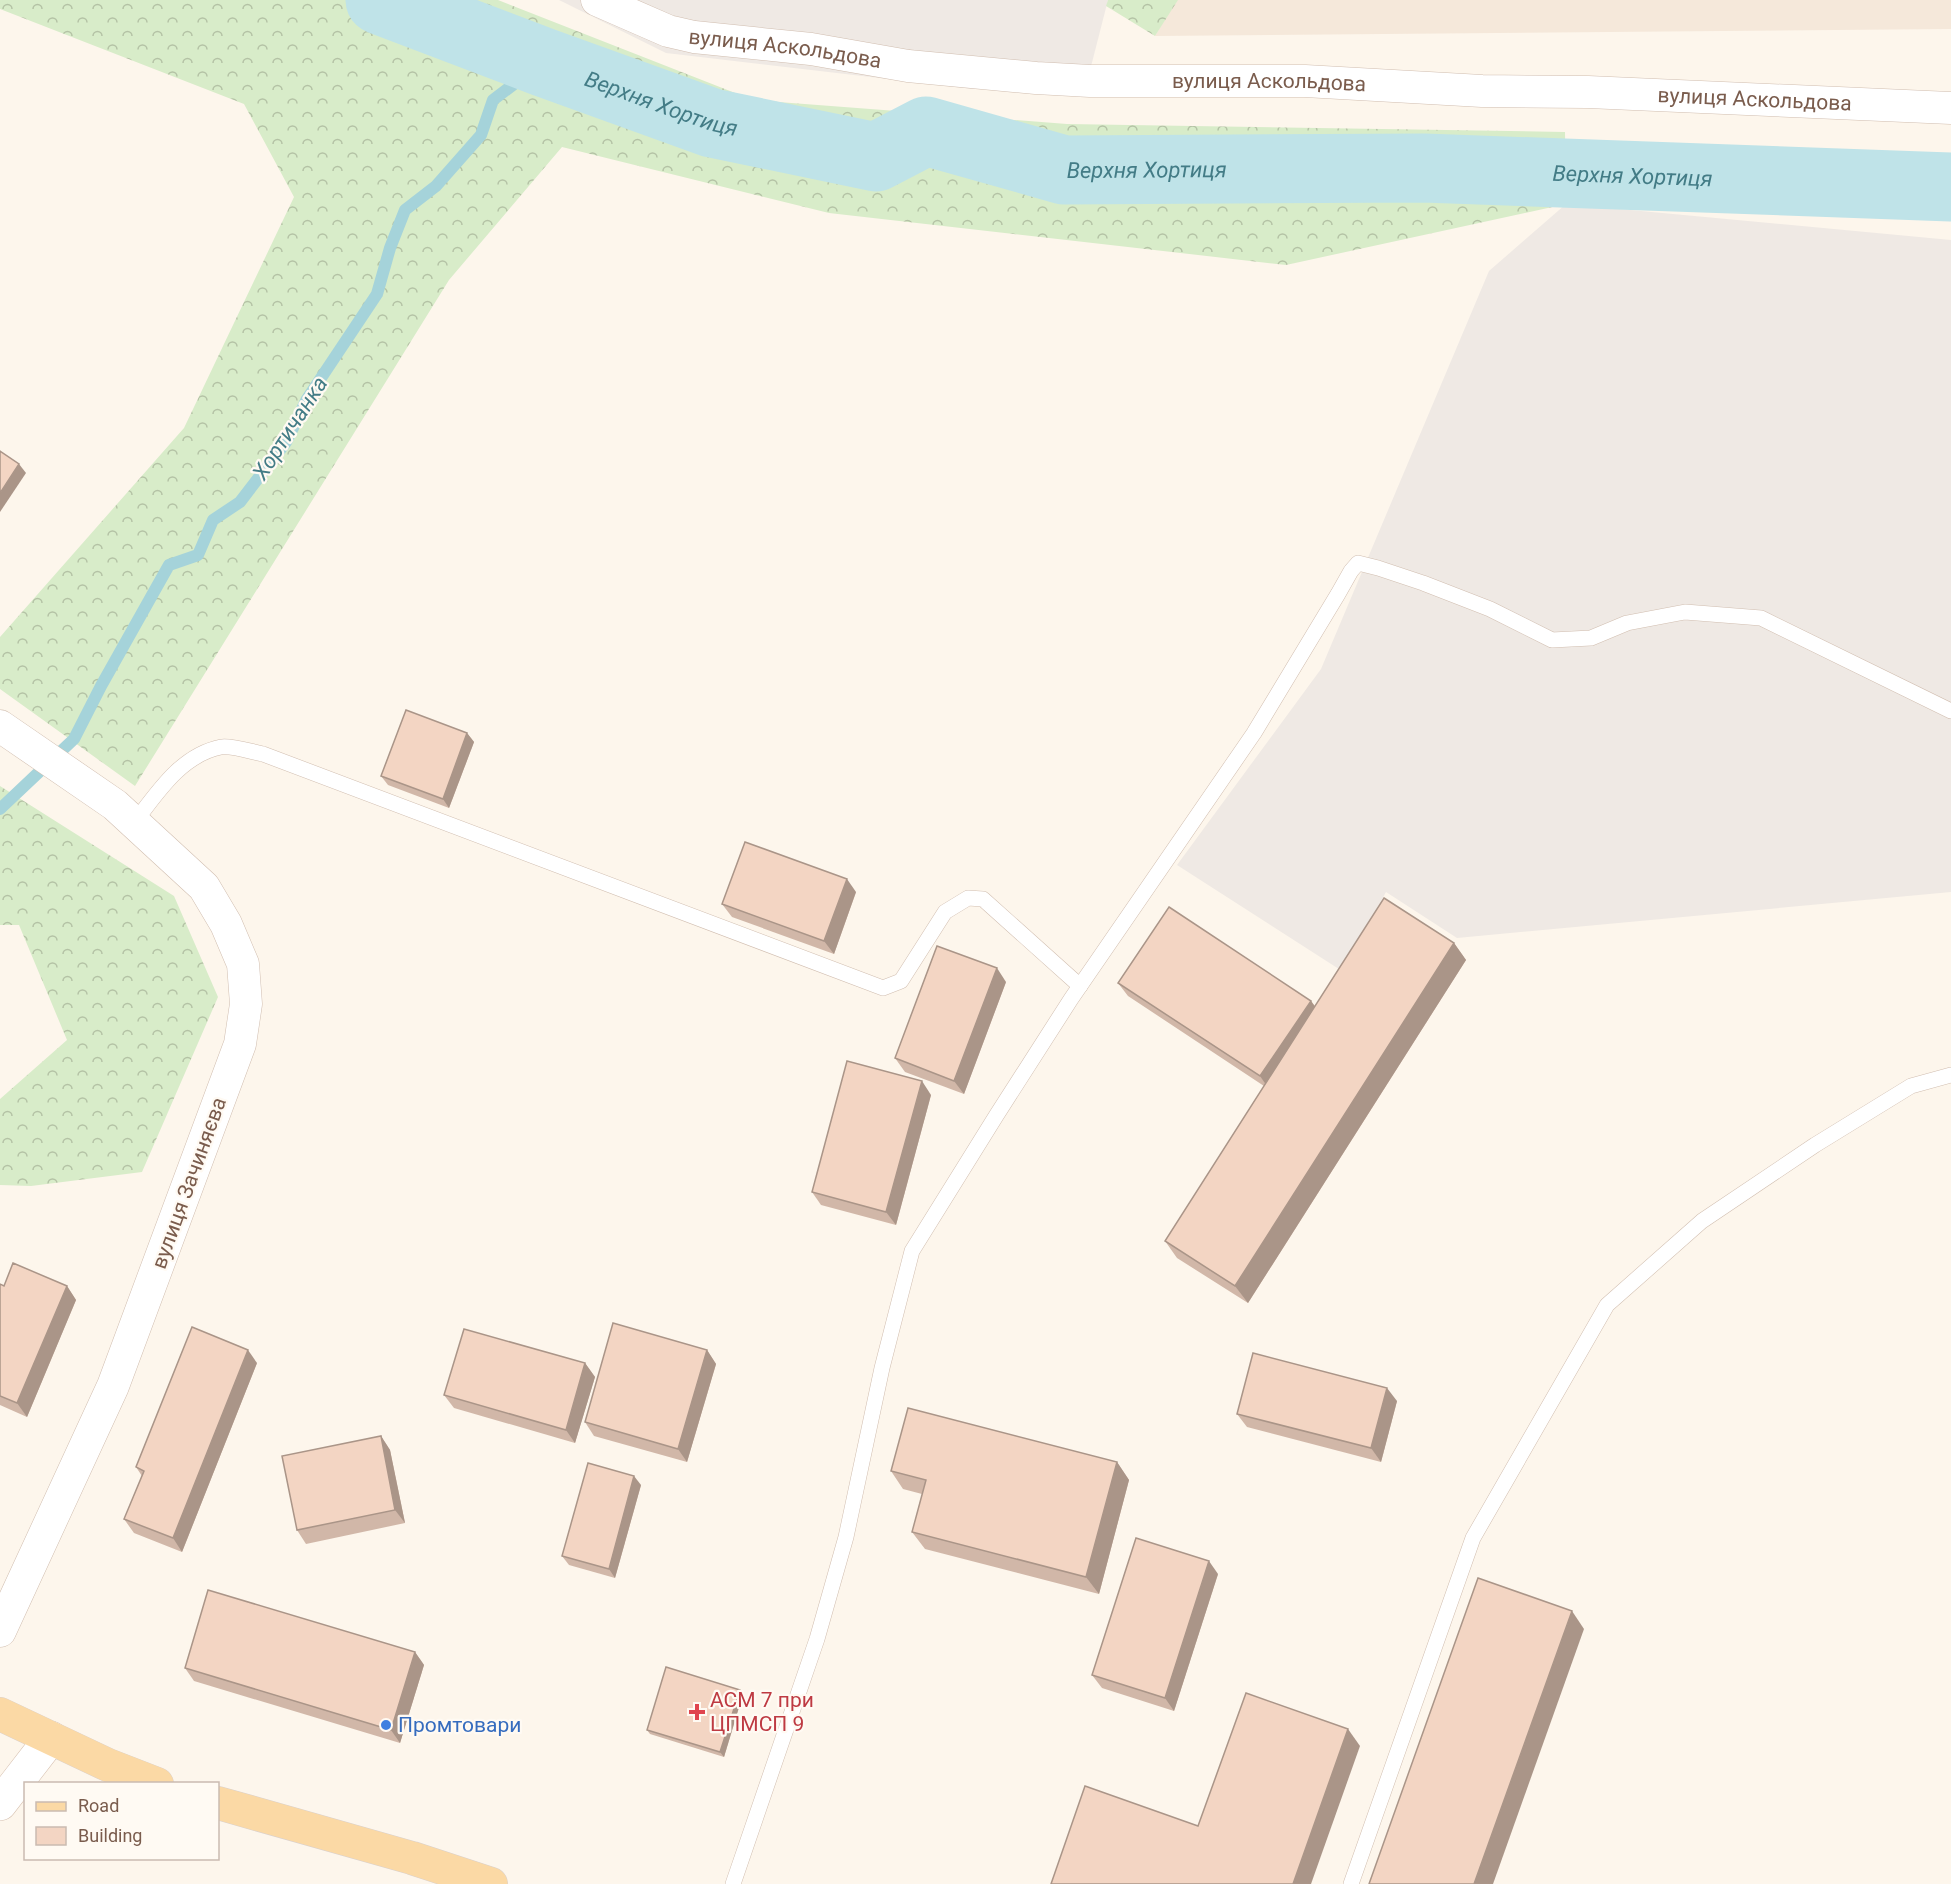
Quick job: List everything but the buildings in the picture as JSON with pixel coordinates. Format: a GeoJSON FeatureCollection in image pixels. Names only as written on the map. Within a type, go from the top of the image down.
{"type":"FeatureCollection","features":[{"type":"Feature","properties":{"kind":"main road"},"geometry":{"type":"LineString","coordinates":[[0,1714],[108,1765],[152,1782]]}},
{"type":"Feature","properties":{"kind":"main road"},"geometry":{"type":"LineString","coordinates":[[219,1803],[412,1858],[491,1884]]}},
{"type":"Feature","properties":{"kind":"street","name":"вулиця Аскольдова"},"geometry":{"type":"LineString","coordinates":[[597,0],[668,31],[694,37],[811,49],[908,66],[1036,78],[1090,81],[1305,81],[1482,91],[1588,92],[1951,108]]}},
{"type":"Feature","properties":{"kind":"street","name":"вулиця Зачиняєва"},"geometry":{"type":"LineString","coordinates":[[0,1631],[113,1386],[240,1044],[246,1004],[243,964],[226,924],[204,887],[115,805],[10,733]]}},
{"type":"Feature","properties":{"kind":"street"},"geometry":{"type":"LineString","coordinates":[[0,1804],[51,1738]]}},
{"type":"Feature","properties":{"kind":"lane"},"geometry":{"type":"LineString","coordinates":[[733,1884],[817,1639],[843,1548],[882,1368],[912,1251],[1080,986],[1254,733],[1358,563],[1423,583],[1490,609],[1552,640],[1591,638],[1628,623],[1685,612],[1761,618],[1951,711]]}},
{"type":"Feature","properties":{"kind":"lane"},"geometry":{"type":"LineString","coordinates":[[134,823],[171,776],[195,757],[222,747],[262,754],[883,988],[901,981],[945,912],[968,898],[984,899],[1080,986]]}},
{"type":"Feature","properties":{"kind":"lane"},"geometry":{"type":"LineString","coordinates":[[1351,1884],[1473,1538],[1607,1305],[1702,1221],[1815,1145],[1911,1086],[1951,1075]]}},
{"type":"Feature","properties":{"kind":"shaded area"},"geometry":{"type":"Polygon","coordinates":[[[559,0],[1108,0],[1085,90],[973,89],[666,53],[559,0]]]}},
{"type":"Feature","properties":{"kind":"shaded area"},"geometry":{"type":"Polygon","coordinates":[[[1176,0],[1951,0],[1951,29],[1155,36],[1176,0]]]}},
{"type":"Feature","properties":{"kind":"shaded area"},"geometry":{"type":"Polygon","coordinates":[[[1566,204],[1951,240],[1951,892],[1457,938],[1386,892],[1342,971],[1177,865],[1321,669],[1489,271],[1566,204]]]}},
{"type":"Feature","properties":{"kind":"green space"},"geometry":{"type":"Polygon","coordinates":[[[0,0],[498,0],[753,100],[1067,124],[1565,132],[1566,204],[1286,265],[829,213],[562,147],[449,280],[135,786],[0,689],[0,637],[184,428],[294,197],[244,104],[0,9],[0,0]]]}},
{"type":"Feature","properties":{"kind":"green space"},"geometry":{"type":"Polygon","coordinates":[[[1108,0],[1178,0],[1155,36],[1106,6],[1108,0]]]}},
{"type":"Feature","properties":{"kind":"green space"},"geometry":{"type":"Polygon","coordinates":[[[0,786],[174,896],[218,997],[142,1172],[31,1186],[0,1185],[0,1099],[67,1040],[19,925],[0,925],[0,786]]]}},
{"type":"Feature","properties":{"kind":"waterway","name":"Верхня Хортиця"},"geometry":{"type":"LineString","coordinates":[[380,0],[712,123],[876,157],[926,131],[1064,170],[1424,168],[1951,187]]}},
{"type":"Feature","properties":{"kind":"waterway","name":"Хортичанка"},"geometry":{"type":"LineString","coordinates":[[0,809],[74,739],[169,565],[198,555],[213,520],[240,502],[286,442],[307,399],[377,294],[390,248],[405,210],[436,186],[481,135],[493,100],[543,62]]}},
{"type":"Feature","properties":{"kind":"place","name":"АСМ 7 при ЦПМСП 9"},"geometry":{"type":"Point","coordinates":[697,1712]}},
{"type":"Feature","properties":{"kind":"place","name":"Промтовари"},"geometry":{"type":"Point","coordinates":[386,1725]}}]}
